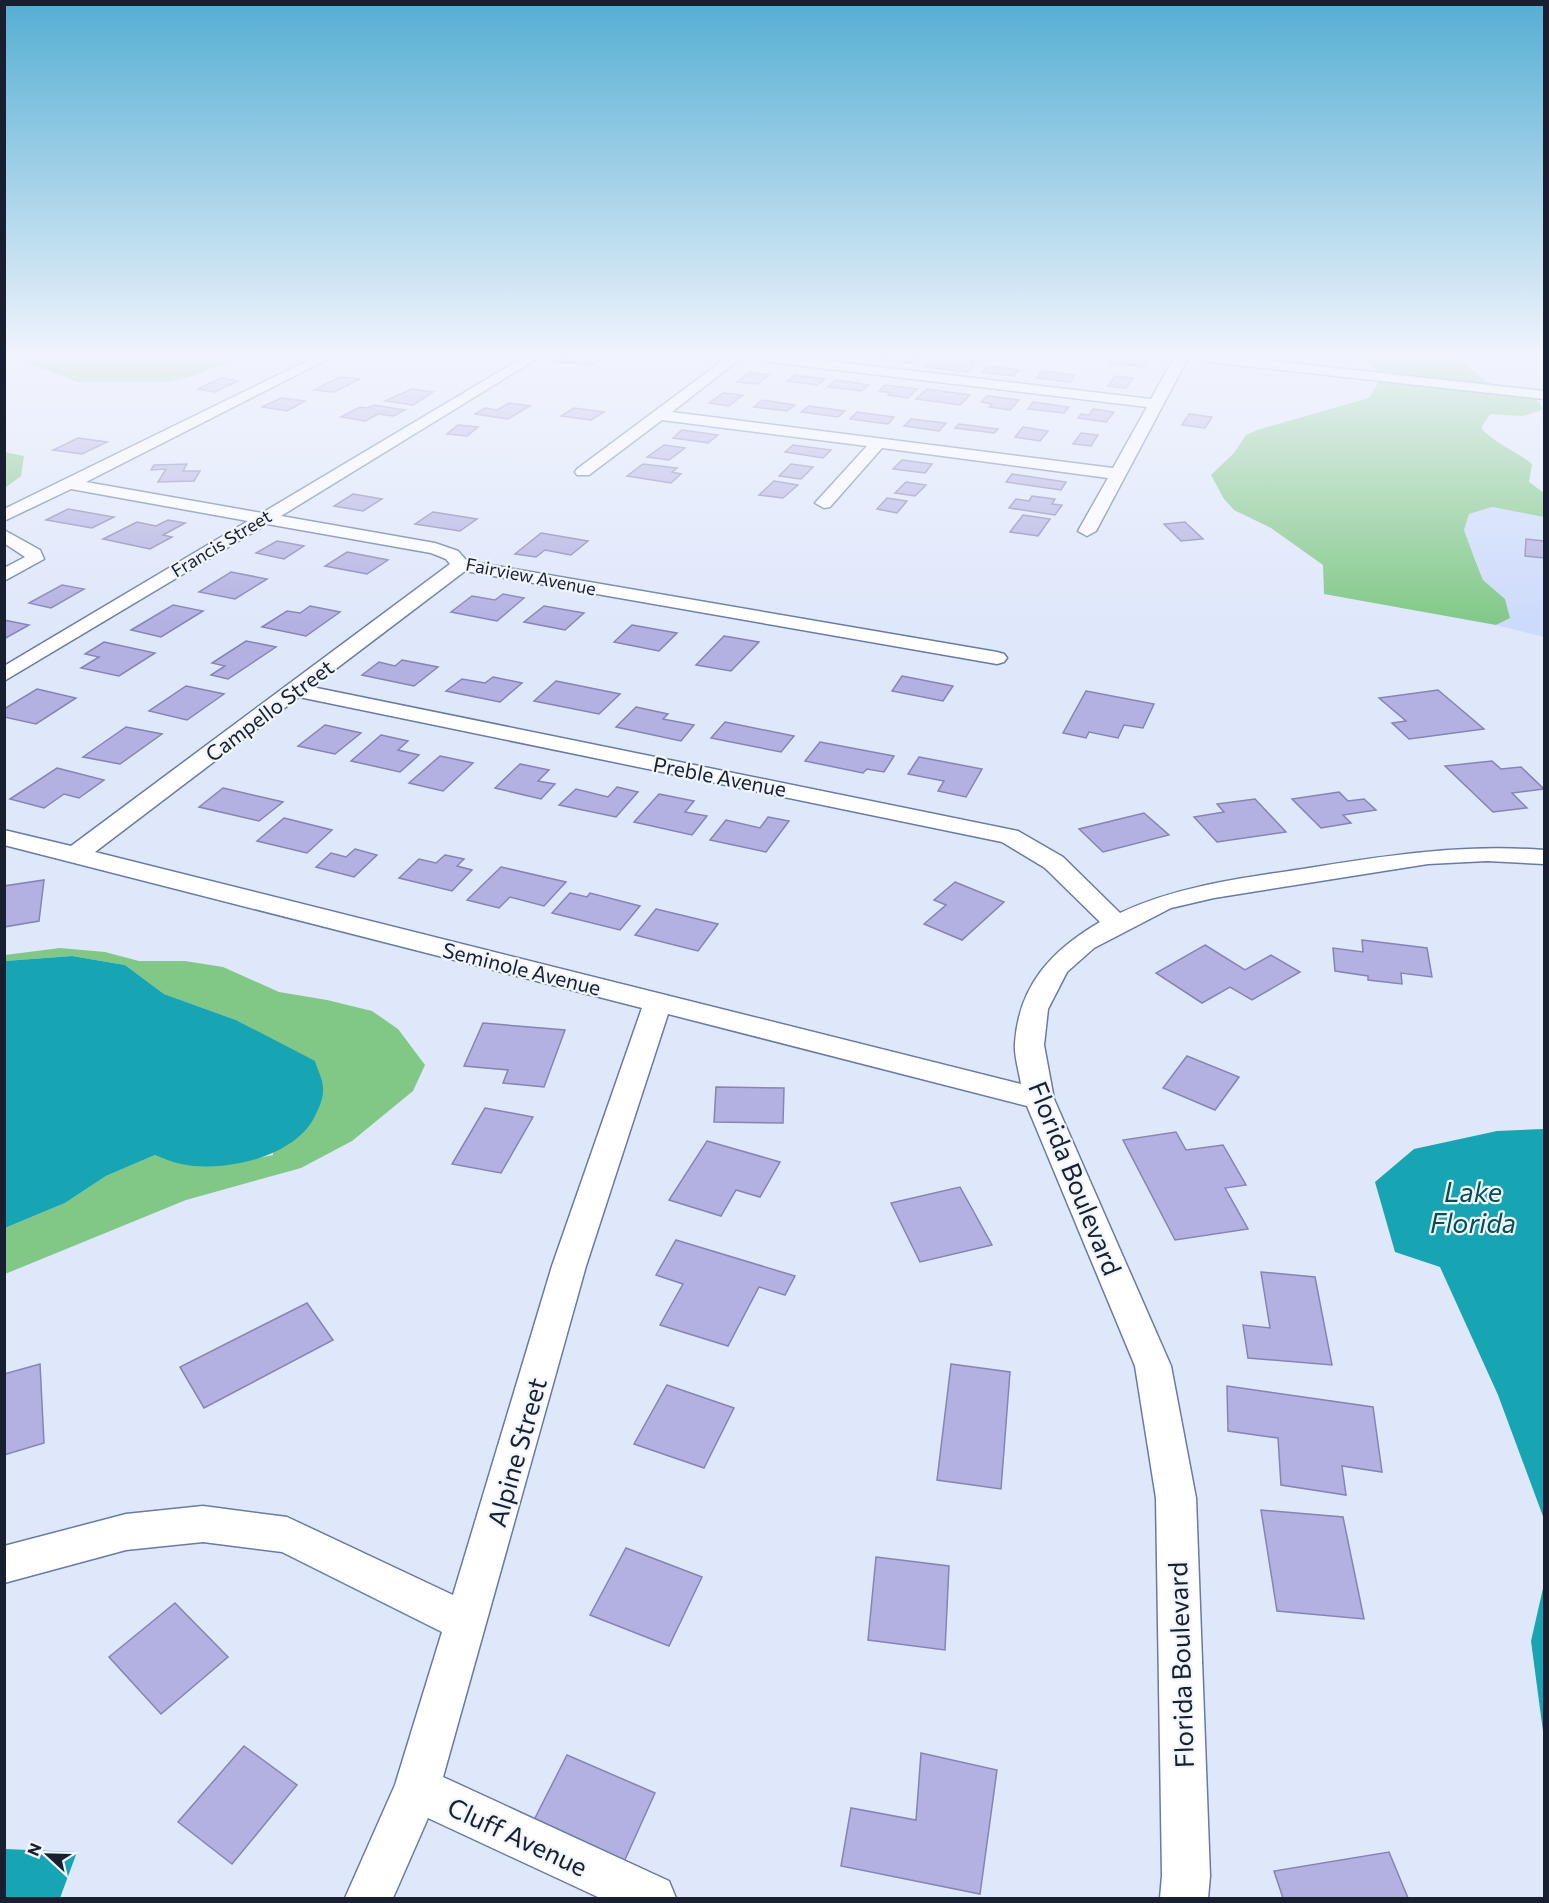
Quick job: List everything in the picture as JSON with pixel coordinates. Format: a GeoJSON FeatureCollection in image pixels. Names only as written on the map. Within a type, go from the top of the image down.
{"type":"FeatureCollection","features":[{"type":"Feature","properties":{"kind":"street"},"geometry":{"type":"LineString","coordinates":[[4,516],[144,447]]}},
{"type":"Feature","properties":{"kind":"street","name":"Francis Street"},"geometry":{"type":"LineString","coordinates":[[4,675],[382,447]]}},
{"type":"Feature","properties":{"kind":"street"},"geometry":{"type":"LineString","coordinates":[[583,472],[617,447]]}},
{"type":"Feature","properties":{"kind":"street"},"geometry":{"type":"LineString","coordinates":[[824,503],[875,447]]}},
{"type":"Feature","properties":{"kind":"street"},"geometry":{"type":"LineString","coordinates":[[915,447],[1118,474]]}},
{"type":"Feature","properties":{"kind":"street"},"geometry":{"type":"LineString","coordinates":[[1087,531],[1132,447]]}},
{"type":"Feature","properties":{"kind":"street","name":"Fairview Avenue"},"geometry":{"type":"LineString","coordinates":[[69,484],[435,548],[452,555],[461,566],[997,658]]}},
{"type":"Feature","properties":{"kind":"street"},"geometry":{"type":"LineString","coordinates":[[4,535],[28,549],[34,554],[35,559],[4,576]]}},
{"type":"Feature","properties":{"kind":"street","name":"Campello Street"},"geometry":{"type":"LineString","coordinates":[[77,854],[461,566]]}},
{"type":"Feature","properties":{"kind":"street","name":"Preble Avenue"},"geometry":{"type":"LineString","coordinates":[[294,690],[1009,836],[1032,845],[1051,859],[1116,924]]}},
{"type":"Feature","properties":{"kind":"street","name":"Seminole Avenue"},"geometry":{"type":"LineString","coordinates":[[4,837],[1039,1099]]}},
{"type":"Feature","properties":{"kind":"street","name":"Florida Boulevard"},"geometry":{"type":"LineString","coordinates":[[1184,1899],[1186,1876],[1176,1498],[1153,1366],[1039,1099],[1029,1045],[1034,1009],[1055,968],[1085,942],[1116,924],[1162,903],[1224,888],[1428,857],[1487,854],[1545,857]]}},
{"type":"Feature","properties":{"kind":"street","name":"Alpine Street"},"geometry":{"type":"LineString","coordinates":[[369,1899],[417,1789],[569,1266],[658,1003]]}},
{"type":"Feature","properties":{"kind":"street"},"geometry":{"type":"LineString","coordinates":[[4,1564],[126,1532],[203,1524],[287,1535],[466,1623]]}},
{"type":"Feature","properties":{"kind":"street","name":"Cluff Avenue"},"geometry":{"type":"LineString","coordinates":[[417,1789],[652,1899]]}},
{"type":"Feature","properties":{"kind":"shaded area"},"geometry":{"type":"Polygon","coordinates":[[[1492,507],[1544,517],[1544,637],[1496,625],[1510,618],[1505,599],[1483,580],[1464,530],[1469,514],[1492,507]]]}},
{"type":"Feature","properties":{"kind":"green space"},"geometry":{"type":"Polygon","coordinates":[[[1238,447],[1506,447],[1532,464],[1529,482],[1544,493],[1544,517],[1492,507],[1469,514],[1464,530],[1483,580],[1505,599],[1510,618],[1496,625],[1324,594],[1323,565],[1271,528],[1234,510],[1224,499],[1211,475],[1238,447]]]}},
{"type":"Feature","properties":{"kind":"green space"},"geometry":{"type":"Polygon","coordinates":[[[5,452],[24,456],[21,476],[5,488],[5,452]]]}},
{"type":"Feature","properties":{"kind":"green space"},"geometry":{"type":"Polygon","coordinates":[[[60,948],[105,952],[139,961],[185,961],[223,967],[279,992],[372,1011],[398,1029],[425,1065],[413,1091],[352,1141],[301,1168],[186,1200],[5,1274],[5,1228],[65,1203],[106,1176],[155,1155],[186,1163],[214,1164],[273,1155],[269,1038],[236,1020],[164,994],[125,965],[72,956],[5,961],[5,955],[60,948]]]}},
{"type":"Feature","properties":{"kind":"water"},"geometry":{"type":"Polygon","coordinates":[[[72,956],[125,965],[164,994],[236,1020],[315,1061],[323,1092],[314,1118],[304,1132],[274,1153],[236,1164],[216,1166],[178,1163],[155,1155],[106,1176],[65,1203],[5,1228],[5,961],[72,956]]]}},
{"type":"Feature","properties":{"kind":"water","name":"Lake Florida"},"geometry":{"type":"Polygon","coordinates":[[[1544,1129],[1544,1519],[1498,1395],[1440,1267],[1395,1252],[1375,1182],[1414,1149],[1497,1131],[1544,1129]]]}},
{"type":"Feature","properties":{"kind":"water"},"geometry":{"type":"Polygon","coordinates":[[[1544,1584],[1544,1739],[1531,1641],[1544,1584]]]}},
{"type":"Feature","properties":{"kind":"water"},"geometry":{"type":"Polygon","coordinates":[[[5,1849],[77,1852],[60,1898],[5,1898],[5,1849]]]}},
{"type":"Feature","properties":{"kind":"building"},"geometry":{"type":"Polygon","coordinates":[[[60,447],[97,447],[82,454],[53,450],[60,447]]]}},
{"type":"Feature","properties":{"kind":"building"},"geometry":{"type":"Polygon","coordinates":[[[661,447],[685,448],[669,460],[647,457],[661,447]]]}},
{"type":"Feature","properties":{"kind":"building"},"geometry":{"type":"Polygon","coordinates":[[[791,447],[831,450],[823,458],[785,452],[791,447]]]}},
{"type":"Feature","properties":{"kind":"building"},"geometry":{"type":"Polygon","coordinates":[[[902,460],[932,464],[925,473],[893,469],[902,460]]]}},
{"type":"Feature","properties":{"kind":"building"},"geometry":{"type":"Polygon","coordinates":[[[187,464],[183,471],[200,471],[194,481],[158,482],[166,469],[151,470],[154,465],[187,464]]]}},
{"type":"Feature","properties":{"kind":"building"},"geometry":{"type":"Polygon","coordinates":[[[643,464],[677,468],[672,472],[681,474],[671,483],[627,476],[643,464]]]}},
{"type":"Feature","properties":{"kind":"building"},"geometry":{"type":"Polygon","coordinates":[[[791,464],[813,467],[801,479],[779,476],[791,464]]]}},
{"type":"Feature","properties":{"kind":"building"},"geometry":{"type":"Polygon","coordinates":[[[1012,474],[1066,482],[1061,490],[1006,482],[1012,474]]]}},
{"type":"Feature","properties":{"kind":"building"},"geometry":{"type":"Polygon","coordinates":[[[774,481],[798,485],[783,498],[759,495],[774,481]]]}},
{"type":"Feature","properties":{"kind":"building"},"geometry":{"type":"Polygon","coordinates":[[[906,482],[926,485],[915,496],[895,493],[906,482]]]}},
{"type":"Feature","properties":{"kind":"building"},"geometry":{"type":"Polygon","coordinates":[[[353,494],[382,499],[363,511],[334,506],[353,494]]]}},
{"type":"Feature","properties":{"kind":"building"},"geometry":{"type":"Polygon","coordinates":[[[1032,496],[1055,499],[1052,504],[1062,505],[1055,515],[1009,508],[1016,499],[1029,501],[1032,496]]]}},
{"type":"Feature","properties":{"kind":"building"},"geometry":{"type":"Polygon","coordinates":[[[887,498],[907,501],[897,513],[877,509],[887,498]]]}},
{"type":"Feature","properties":{"kind":"building"},"geometry":{"type":"Polygon","coordinates":[[[68,509],[114,517],[92,528],[46,520],[68,509]]]}},
{"type":"Feature","properties":{"kind":"building"},"geometry":{"type":"Polygon","coordinates":[[[433,512],[477,519],[460,531],[415,524],[433,512]]]}},
{"type":"Feature","properties":{"kind":"building"},"geometry":{"type":"Polygon","coordinates":[[[1023,515],[1050,519],[1038,536],[1010,532],[1023,515]]]}},
{"type":"Feature","properties":{"kind":"building"},"geometry":{"type":"Polygon","coordinates":[[[168,520],[185,523],[163,535],[172,537],[150,549],[103,539],[137,522],[156,526],[168,520]]]}},
{"type":"Feature","properties":{"kind":"building"},"geometry":{"type":"Polygon","coordinates":[[[1185,522],[1203,539],[1181,541],[1164,524],[1185,522]]]}},
{"type":"Feature","properties":{"kind":"building"},"geometry":{"type":"Polygon","coordinates":[[[541,533],[588,541],[571,555],[545,550],[536,557],[515,554],[541,533]]]}},
{"type":"Feature","properties":{"kind":"building"},"geometry":{"type":"Polygon","coordinates":[[[1526,539],[1544,541],[1544,558],[1525,556],[1526,539]]]}},
{"type":"Feature","properties":{"kind":"building"},"geometry":{"type":"Polygon","coordinates":[[[277,541],[304,546],[284,559],[256,553],[277,541]]]}},
{"type":"Feature","properties":{"kind":"building"},"geometry":{"type":"Polygon","coordinates":[[[347,552],[388,560],[367,574],[325,566],[347,552]]]}},
{"type":"Feature","properties":{"kind":"building"},"geometry":{"type":"Polygon","coordinates":[[[231,572],[267,579],[235,599],[199,592],[231,572]]]}},
{"type":"Feature","properties":{"kind":"building"},"geometry":{"type":"Polygon","coordinates":[[[62,585],[84,589],[51,608],[29,603],[62,585]]]}},
{"type":"Feature","properties":{"kind":"building"},"geometry":{"type":"Polygon","coordinates":[[[503,594],[524,598],[497,621],[451,612],[472,596],[495,600],[503,594]]]}},
{"type":"Feature","properties":{"kind":"building"},"geometry":{"type":"Polygon","coordinates":[[[173,605],[203,611],[161,637],[131,630],[173,605]]]}},
{"type":"Feature","properties":{"kind":"building"},"geometry":{"type":"Polygon","coordinates":[[[310,606],[340,612],[306,636],[262,627],[287,611],[300,613],[310,606]]]}},
{"type":"Feature","properties":{"kind":"building"},"geometry":{"type":"Polygon","coordinates":[[[544,606],[584,613],[565,630],[524,622],[544,606]]]}},
{"type":"Feature","properties":{"kind":"building"},"geometry":{"type":"Polygon","coordinates":[[[4,620],[29,625],[4,639],[4,620]]]}},
{"type":"Feature","properties":{"kind":"building"},"geometry":{"type":"Polygon","coordinates":[[[632,625],[677,633],[659,651],[614,642],[632,625]]]}},
{"type":"Feature","properties":{"kind":"building"},"geometry":{"type":"Polygon","coordinates":[[[724,636],[759,642],[731,671],[696,665],[724,636]]]}},
{"type":"Feature","properties":{"kind":"building"},"geometry":{"type":"Polygon","coordinates":[[[246,641],[276,647],[228,679],[211,675],[225,666],[212,663],[246,641]]]}},
{"type":"Feature","properties":{"kind":"building"},"geometry":{"type":"Polygon","coordinates":[[[104,642],[155,653],[119,676],[81,668],[99,657],[85,654],[104,642]]]}},
{"type":"Feature","properties":{"kind":"building"},"geometry":{"type":"Polygon","coordinates":[[[402,660],[438,667],[414,686],[362,675],[379,662],[395,666],[402,660]]]}},
{"type":"Feature","properties":{"kind":"building"},"geometry":{"type":"Polygon","coordinates":[[[902,676],[953,686],[943,701],[892,691],[902,676]]]}},
{"type":"Feature","properties":{"kind":"building"},"geometry":{"type":"Polygon","coordinates":[[[493,677],[522,683],[500,702],[446,691],[462,679],[485,683],[493,677]]]}},
{"type":"Feature","properties":{"kind":"building"},"geometry":{"type":"Polygon","coordinates":[[[556,681],[620,694],[599,714],[534,701],[556,681]]]}},
{"type":"Feature","properties":{"kind":"building"},"geometry":{"type":"Polygon","coordinates":[[[186,686],[224,694],[187,720],[149,711],[186,686]]]}},
{"type":"Feature","properties":{"kind":"building"},"geometry":{"type":"Polygon","coordinates":[[[37,689],[76,698],[36,724],[4,717],[4,709],[37,689]]]}},
{"type":"Feature","properties":{"kind":"building"},"geometry":{"type":"Polygon","coordinates":[[[1438,690],[1484,729],[1409,739],[1392,723],[1406,721],[1379,698],[1438,690]]]}},
{"type":"Feature","properties":{"kind":"building"},"geometry":{"type":"Polygon","coordinates":[[[1086,691],[1154,704],[1143,728],[1124,725],[1118,738],[1089,732],[1086,738],[1063,733],[1086,691]]]}},
{"type":"Feature","properties":{"kind":"building"},"geometry":{"type":"Polygon","coordinates":[[[636,707],[668,714],[663,719],[694,725],[681,741],[616,727],[636,707]]]}},
{"type":"Feature","properties":{"kind":"building"},"geometry":{"type":"Polygon","coordinates":[[[725,722],[794,736],[781,752],[711,738],[725,722]]]}},
{"type":"Feature","properties":{"kind":"building"},"geometry":{"type":"Polygon","coordinates":[[[325,725],[361,733],[335,754],[298,746],[325,725]]]}},
{"type":"Feature","properties":{"kind":"building"},"geometry":{"type":"Polygon","coordinates":[[[126,727],[162,734],[120,764],[83,757],[126,727]]]}},
{"type":"Feature","properties":{"kind":"building"},"geometry":{"type":"Polygon","coordinates":[[[381,735],[408,741],[398,750],[419,755],[400,772],[351,761],[381,735]]]}},
{"type":"Feature","properties":{"kind":"building"},"geometry":{"type":"Polygon","coordinates":[[[820,742],[894,756],[884,772],[867,769],[863,773],[805,761],[820,742]]]}},
{"type":"Feature","properties":{"kind":"building"},"geometry":{"type":"Polygon","coordinates":[[[440,756],[473,763],[443,791],[409,783],[440,756]]]}},
{"type":"Feature","properties":{"kind":"building"},"geometry":{"type":"Polygon","coordinates":[[[919,757],[982,769],[966,797],[938,791],[944,781],[908,774],[919,757]]]}},
{"type":"Feature","properties":{"kind":"building"},"geometry":{"type":"Polygon","coordinates":[[[1492,761],[1501,769],[1521,767],[1544,789],[1512,793],[1527,808],[1493,812],[1445,766],[1492,761]]]}},
{"type":"Feature","properties":{"kind":"building"},"geometry":{"type":"Polygon","coordinates":[[[520,764],[549,770],[538,781],[555,784],[541,799],[495,788],[520,764]]]}},
{"type":"Feature","properties":{"kind":"building"},"geometry":{"type":"Polygon","coordinates":[[[57,768],[104,780],[79,798],[64,794],[44,808],[10,799],[57,768]]]}},
{"type":"Feature","properties":{"kind":"building"},"geometry":{"type":"Polygon","coordinates":[[[617,787],[638,792],[616,817],[559,805],[576,789],[608,797],[617,787]]]}},
{"type":"Feature","properties":{"kind":"building"},"geometry":{"type":"Polygon","coordinates":[[[223,788],[283,802],[259,821],[199,807],[223,788]]]}},
{"type":"Feature","properties":{"kind":"building"},"geometry":{"type":"Polygon","coordinates":[[[1339,792],[1348,801],[1364,799],[1376,810],[1343,815],[1351,823],[1321,828],[1292,799],[1339,792]]]}},
{"type":"Feature","properties":{"kind":"building"},"geometry":{"type":"Polygon","coordinates":[[[659,794],[694,801],[685,812],[707,816],[692,835],[634,822],[659,794]]]}},
{"type":"Feature","properties":{"kind":"building"},"geometry":{"type":"Polygon","coordinates":[[[1255,799],[1286,832],[1217,842],[1194,817],[1224,812],[1217,804],[1255,799]]]}},
{"type":"Feature","properties":{"kind":"building"},"geometry":{"type":"Polygon","coordinates":[[[1144,813],[1169,835],[1103,852],[1079,829],[1144,813]]]}},
{"type":"Feature","properties":{"kind":"building"},"geometry":{"type":"Polygon","coordinates":[[[768,817],[789,821],[766,852],[710,840],[726,820],[760,828],[768,817]]]}},
{"type":"Feature","properties":{"kind":"building"},"geometry":{"type":"Polygon","coordinates":[[[284,818],[332,830],[307,853],[257,841],[284,818]]]}},
{"type":"Feature","properties":{"kind":"building"},"geometry":{"type":"Polygon","coordinates":[[[355,849],[377,855],[354,877],[316,867],[331,853],[346,857],[355,849]]]}},
{"type":"Feature","properties":{"kind":"building"},"geometry":{"type":"Polygon","coordinates":[[[445,855],[464,859],[457,866],[472,870],[452,891],[399,878],[419,859],[436,863],[445,855]]]}},
{"type":"Feature","properties":{"kind":"building"},"geometry":{"type":"Polygon","coordinates":[[[501,867],[566,882],[544,906],[510,897],[499,908],[467,900],[501,867]]]}},
{"type":"Feature","properties":{"kind":"building"},"geometry":{"type":"Polygon","coordinates":[[[44,880],[39,921],[4,927],[4,886],[44,880]]]}},
{"type":"Feature","properties":{"kind":"building"},"geometry":{"type":"Polygon","coordinates":[[[955,882],[1004,902],[962,940],[924,924],[946,905],[934,900],[955,882]]]}},
{"type":"Feature","properties":{"kind":"building"},"geometry":{"type":"Polygon","coordinates":[[[570,893],[587,897],[590,893],[640,906],[620,930],[552,913],[570,893]]]}},
{"type":"Feature","properties":{"kind":"building"},"geometry":{"type":"Polygon","coordinates":[[[656,909],[718,924],[698,951],[635,935],[656,909]]]}},
{"type":"Feature","properties":{"kind":"building"},"geometry":{"type":"Polygon","coordinates":[[[1362,940],[1427,948],[1432,977],[1401,973],[1402,984],[1368,980],[1368,976],[1335,971],[1333,948],[1363,952],[1362,940]]]}},
{"type":"Feature","properties":{"kind":"building"},"geometry":{"type":"Polygon","coordinates":[[[1205,945],[1245,970],[1271,955],[1300,972],[1252,1000],[1230,987],[1202,1003],[1156,973],[1205,945]]]}},
{"type":"Feature","properties":{"kind":"building"},"geometry":{"type":"Polygon","coordinates":[[[483,1023],[565,1030],[544,1087],[503,1083],[508,1070],[464,1066],[483,1023]]]}},
{"type":"Feature","properties":{"kind":"building"},"geometry":{"type":"Polygon","coordinates":[[[1187,1056],[1239,1077],[1215,1110],[1163,1088],[1187,1056]]]}},
{"type":"Feature","properties":{"kind":"building"},"geometry":{"type":"Polygon","coordinates":[[[716,1087],[784,1088],[783,1123],[714,1122],[716,1087]]]}},
{"type":"Feature","properties":{"kind":"building"},"geometry":{"type":"Polygon","coordinates":[[[485,1108],[533,1117],[501,1173],[452,1164],[485,1108]]]}},
{"type":"Feature","properties":{"kind":"building"},"geometry":{"type":"Polygon","coordinates":[[[1176,1132],[1186,1150],[1223,1145],[1246,1185],[1225,1188],[1248,1229],[1175,1240],[1123,1140],[1176,1132]]]}},
{"type":"Feature","properties":{"kind":"building"},"geometry":{"type":"Polygon","coordinates":[[[707,1141],[780,1162],[760,1197],[736,1190],[721,1216],[669,1200],[707,1141]]]}},
{"type":"Feature","properties":{"kind":"building"},"geometry":{"type":"Polygon","coordinates":[[[960,1187],[992,1245],[920,1262],[891,1203],[960,1187]]]}},
{"type":"Feature","properties":{"kind":"building"},"geometry":{"type":"Polygon","coordinates":[[[676,1240],[795,1276],[785,1295],[759,1287],[728,1346],[660,1325],[683,1284],[656,1275],[676,1240]]]}},
{"type":"Feature","properties":{"kind":"building"},"geometry":{"type":"Polygon","coordinates":[[[1261,1272],[1315,1277],[1332,1365],[1248,1358],[1243,1325],[1270,1328],[1261,1272]]]}},
{"type":"Feature","properties":{"kind":"building"},"geometry":{"type":"Polygon","coordinates":[[[307,1303],[333,1340],[204,1408],[180,1367],[307,1303]]]}},
{"type":"Feature","properties":{"kind":"building"},"geometry":{"type":"Polygon","coordinates":[[[40,1364],[44,1443],[4,1455],[4,1374],[40,1364]]]}},
{"type":"Feature","properties":{"kind":"building"},"geometry":{"type":"Polygon","coordinates":[[[951,1364],[1010,1372],[1001,1489],[937,1480],[951,1364]]]}},
{"type":"Feature","properties":{"kind":"building"},"geometry":{"type":"Polygon","coordinates":[[[667,1385],[734,1408],[704,1468],[634,1444],[667,1385]]]}},
{"type":"Feature","properties":{"kind":"building"},"geometry":{"type":"Polygon","coordinates":[[[1227,1386],[1373,1407],[1382,1472],[1342,1466],[1346,1495],[1281,1485],[1278,1438],[1228,1431],[1227,1386]]]}},
{"type":"Feature","properties":{"kind":"building"},"geometry":{"type":"Polygon","coordinates":[[[1261,1510],[1343,1517],[1364,1619],[1277,1611],[1261,1510]]]}},
{"type":"Feature","properties":{"kind":"building"},"geometry":{"type":"Polygon","coordinates":[[[626,1548],[702,1577],[669,1646],[590,1615],[626,1548]]]}},
{"type":"Feature","properties":{"kind":"building"},"geometry":{"type":"Polygon","coordinates":[[[876,1557],[949,1566],[945,1650],[868,1640],[876,1557]]]}},
{"type":"Feature","properties":{"kind":"building"},"geometry":{"type":"Polygon","coordinates":[[[175,1603],[228,1657],[161,1714],[109,1657],[175,1603]]]}},
{"type":"Feature","properties":{"kind":"building"},"geometry":{"type":"Polygon","coordinates":[[[244,1746],[297,1785],[232,1864],[178,1822],[244,1746]]]}},
{"type":"Feature","properties":{"kind":"building"},"geometry":{"type":"Polygon","coordinates":[[[921,1753],[997,1770],[980,1894],[841,1866],[851,1808],[916,1820],[921,1753]]]}},
{"type":"Feature","properties":{"kind":"building"},"geometry":{"type":"Polygon","coordinates":[[[567,1755],[655,1793],[623,1864],[532,1824],[567,1755]]]}},
{"type":"Feature","properties":{"kind":"building"},"geometry":{"type":"Polygon","coordinates":[[[1389,1852],[1408,1898],[1283,1898],[1274,1871],[1389,1852]]]}}]}
